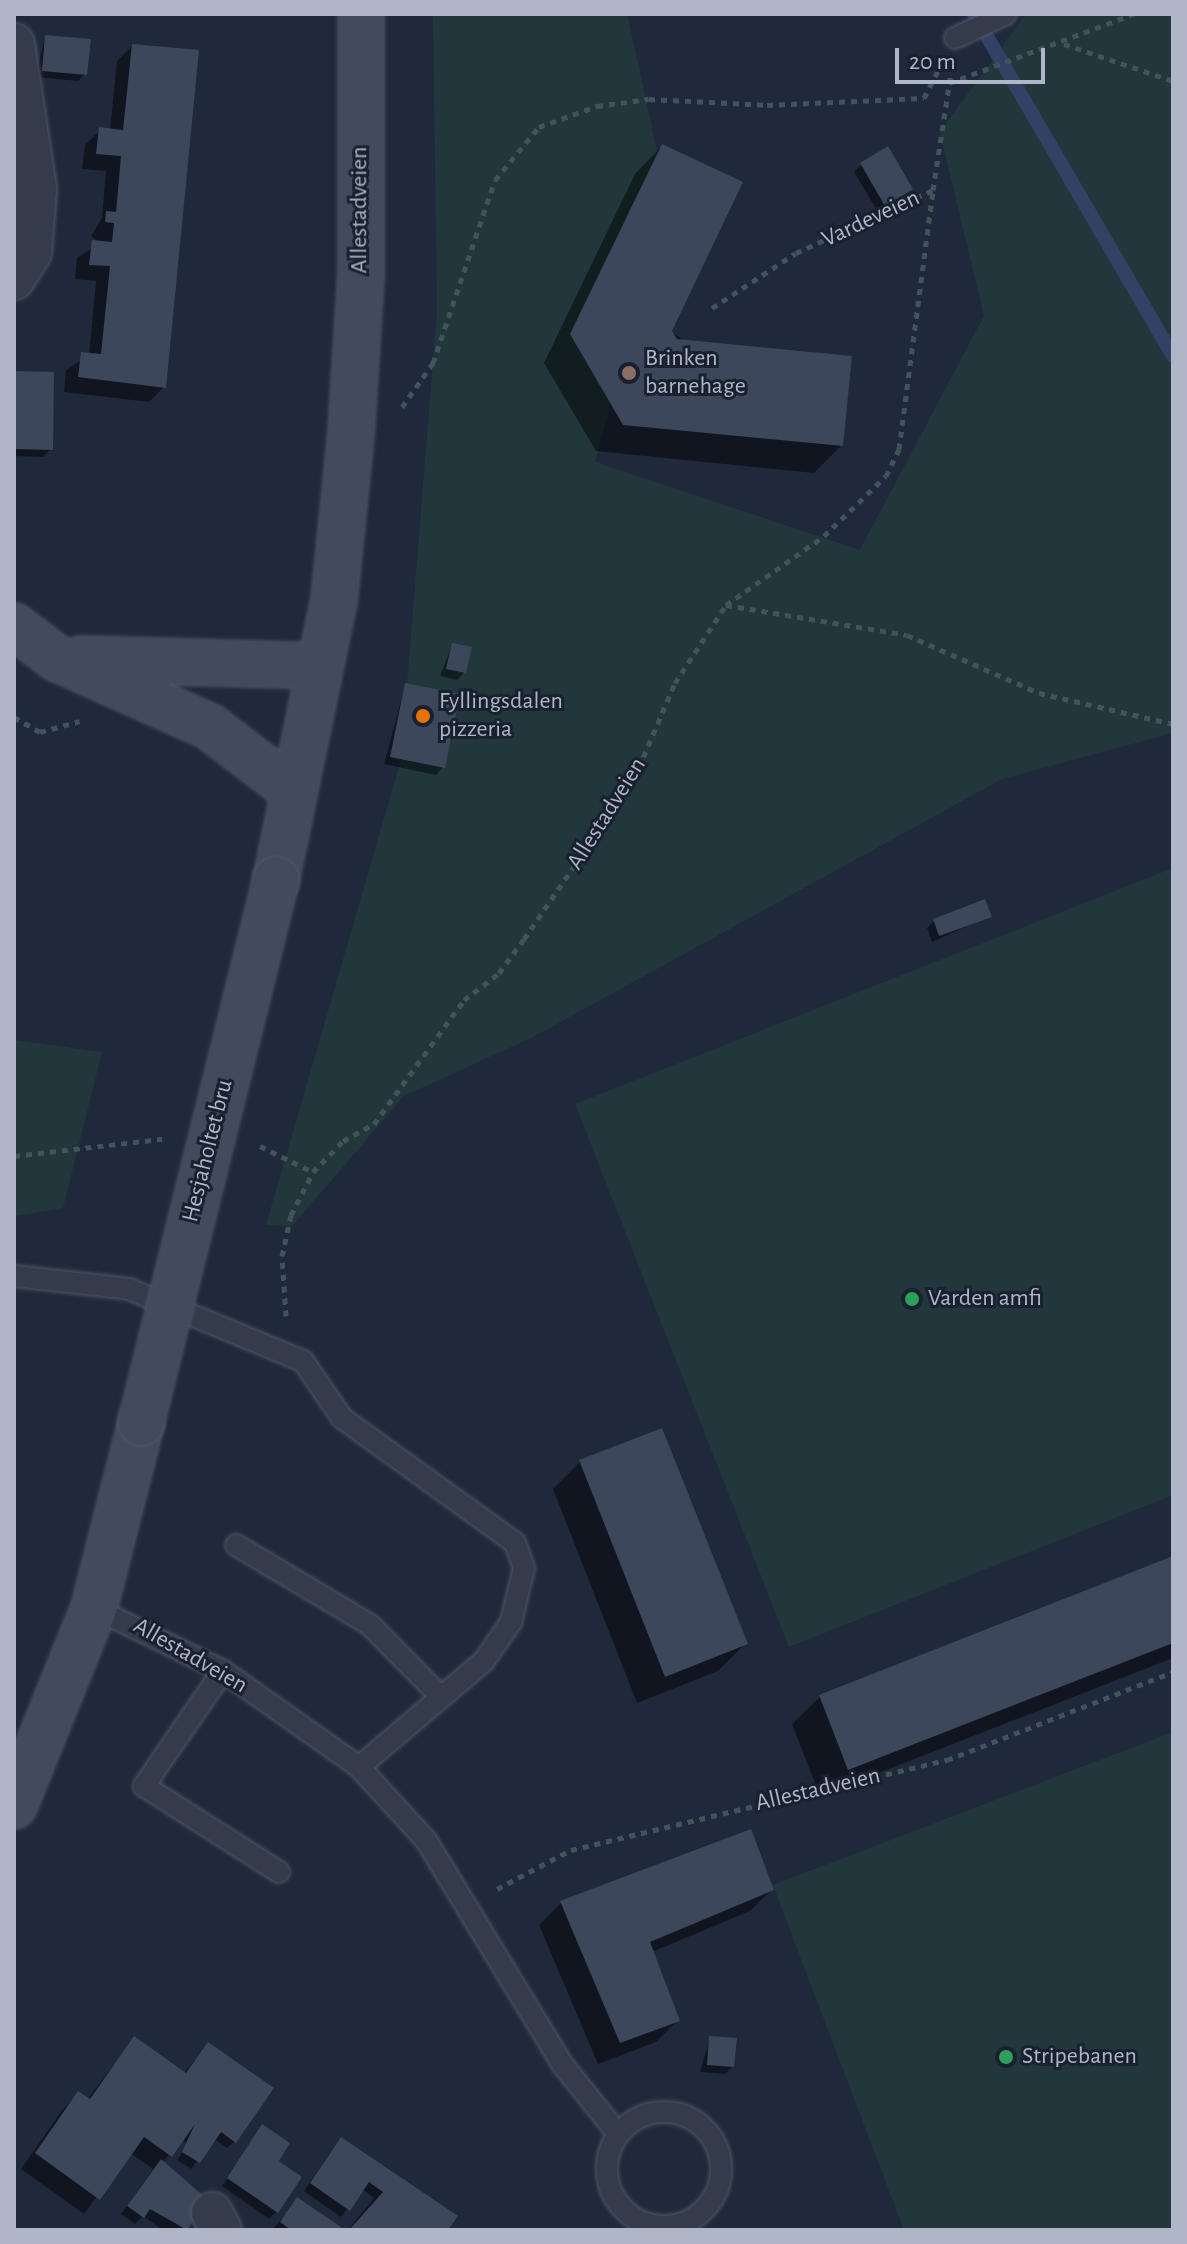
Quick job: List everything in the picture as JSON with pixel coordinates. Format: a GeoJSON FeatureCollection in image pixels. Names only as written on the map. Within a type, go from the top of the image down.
{"type":"FeatureCollection","features":[{"type":"Feature","properties":{"kind":"main road","name":"Allestadveien"},"geometry":{"type":"LineString","coordinates":[[276,880],[320,666],[351,434],[361,276],[361,14]]}},
{"type":"Feature","properties":{"kind":"main road"},"geometry":{"type":"LineString","coordinates":[[14,626],[56,658],[210,727],[294,791]]}},
{"type":"Feature","properties":{"kind":"main road"},"geometry":{"type":"LineString","coordinates":[[56,658],[320,666]]}},
{"type":"Feature","properties":{"kind":"main road","name":"Hesjaholtet bru"},"geometry":{"type":"LineString","coordinates":[[94,1608],[276,880]]}},
{"type":"Feature","properties":{"kind":"main road"},"geometry":{"type":"LineString","coordinates":[[14,1806],[94,1608]]}},
{"type":"Feature","properties":{"kind":"street"},"geometry":{"type":"LineString","coordinates":[[14,44],[36,189],[31,252],[14,279]]}},
{"type":"Feature","properties":{"kind":"lane"},"geometry":{"type":"LineString","coordinates":[[955,38],[1006,14]]}},
{"type":"Feature","properties":{"kind":"lane"},"geometry":{"type":"LineString","coordinates":[[14,1276],[129,1289],[303,1361],[342,1418],[515,1543],[524,1568],[511,1622],[484,1661],[359,1767]]}},
{"type":"Feature","properties":{"kind":"lane"},"geometry":{"type":"LineString","coordinates":[[236,1545],[370,1625],[441,1697]]}},
{"type":"Feature","properties":{"kind":"lane","name":"Allestadveien"},"geometry":{"type":"LineString","coordinates":[[94,1608],[223,1671],[359,1767],[426,1840],[562,2064],[618,2134]]}},
{"type":"Feature","properties":{"kind":"lane"},"geometry":{"type":"LineString","coordinates":[[223,1671],[144,1786],[279,1872]]}},
{"type":"Feature","properties":{"kind":"lane"},"geometry":{"type":"LineString","coordinates":[[649,2113],[686,2116],[708,2133],[720,2159],[721,2178],[703,2211],[688,2222],[650,2228],[626,2211],[609,2188],[609,2151],[618,2134],[649,2113]]}},
{"type":"Feature","properties":{"kind":"path"},"geometry":{"type":"LineString","coordinates":[[949,83],[1134,14]]}},
{"type":"Feature","properties":{"kind":"path"},"geometry":{"type":"LineString","coordinates":[[351,434],[387,432],[425,378],[483,205],[506,160],[539,127],[597,106],[649,99],[767,105],[924,98],[955,38]]}},
{"type":"Feature","properties":{"kind":"path","name":"Vardeveien"},"geometry":{"type":"LineString","coordinates":[[712,308],[796,253],[933,190],[955,38]]}},
{"type":"Feature","properties":{"kind":"path"},"geometry":{"type":"LineString","coordinates":[[1063,43],[1173,81]]}},
{"type":"Feature","properties":{"kind":"path","name":"Allestadveien"},"geometry":{"type":"LineString","coordinates":[[303,1361],[283,1310],[282,1256],[291,1215],[313,1172],[343,1141],[374,1124],[464,1000],[499,973],[524,939],[634,779],[675,683],[726,605],[824,536],[886,476],[899,449],[933,190]]}},
{"type":"Feature","properties":{"kind":"path"},"geometry":{"type":"LineString","coordinates":[[726,605],[907,635],[1039,693],[1173,724]]}},
{"type":"Feature","properties":{"kind":"path"},"geometry":{"type":"LineString","coordinates":[[14,717],[40,732],[80,721]]}},
{"type":"Feature","properties":{"kind":"path"},"geometry":{"type":"LineString","coordinates":[[14,1156],[167,1138]]}},
{"type":"Feature","properties":{"kind":"path"},"geometry":{"type":"LineString","coordinates":[[259,1145],[313,1172]]}},
{"type":"Feature","properties":{"kind":"path","name":"Allestadveien"},"geometry":{"type":"LineString","coordinates":[[465,1907],[571,1850],[947,1760],[1173,1672]]}},
{"type":"Feature","properties":{"kind":"green space"},"geometry":{"type":"Polygon","coordinates":[[[433,14],[627,14],[667,196],[595,462],[860,550],[984,316],[940,132],[1026,14],[1173,14],[1173,733],[1002,779],[533,1037],[404,1096],[292,1226],[266,1225],[401,760],[437,312],[433,14]]]}},
{"type":"Feature","properties":{"kind":"green space","name":"Varden amfi"},"geometry":{"type":"Polygon","coordinates":[[[1173,868],[1173,1495],[789,1647],[575,1104],[1173,868]]]}},
{"type":"Feature","properties":{"kind":"green space"},"geometry":{"type":"Polygon","coordinates":[[[14,1040],[102,1052],[63,1208],[14,1216],[14,1040]]]}},
{"type":"Feature","properties":{"kind":"green space","name":"Stripebanen"},"geometry":{"type":"Polygon","coordinates":[[[1173,1732],[1173,2230],[904,2230],[773,1885],[1173,1732]]]}},
{"type":"Feature","properties":{"kind":"building"},"geometry":{"type":"Polygon","coordinates":[[[45,35],[91,39],[87,75],[42,71],[45,35]]]}},
{"type":"Feature","properties":{"kind":"building"},"geometry":{"type":"Polygon","coordinates":[[[132,44],[199,50],[166,388],[78,377],[81,352],[101,354],[110,266],[89,265],[92,240],[112,242],[114,223],[105,222],[106,211],[116,212],[121,156],[96,154],[99,127],[123,130],[132,44]]]}},
{"type":"Feature","properties":{"kind":"building"},"geometry":{"type":"Polygon","coordinates":[[[662,144],[743,182],[672,331],[677,339],[852,356],[843,446],[623,425],[570,334],[662,144]]]}},
{"type":"Feature","properties":{"kind":"building"},"geometry":{"type":"Polygon","coordinates":[[[888,146],[913,189],[885,206],[860,163],[888,146]]]}},
{"type":"Feature","properties":{"kind":"building"},"geometry":{"type":"Polygon","coordinates":[[[14,371],[54,372],[53,450],[14,449],[14,371]]]}},
{"type":"Feature","properties":{"kind":"building"},"geometry":{"type":"Polygon","coordinates":[[[452,643],[472,647],[466,673],[446,669],[452,643]]]}},
{"type":"Feature","properties":{"kind":"building"},"geometry":{"type":"Polygon","coordinates":[[[405,683],[460,694],[445,768],[390,757],[405,683]]]}},
{"type":"Feature","properties":{"kind":"building"},"geometry":{"type":"Polygon","coordinates":[[[985,899],[992,917],[939,936],[933,919],[985,899]]]}},
{"type":"Feature","properties":{"kind":"building"},"geometry":{"type":"Polygon","coordinates":[[[662,1428],[748,1644],[665,1677],[579,1460],[662,1428]]]}},
{"type":"Feature","properties":{"kind":"building"},"geometry":{"type":"Polygon","coordinates":[[[1173,1556],[1173,1643],[848,1770],[819,1695],[1173,1556]]]}},
{"type":"Feature","properties":{"kind":"building"},"geometry":{"type":"Polygon","coordinates":[[[751,1829],[774,1890],[650,1942],[680,2021],[620,2043],[560,1901],[751,1829]]]}},
{"type":"Feature","properties":{"kind":"building"},"geometry":{"type":"Polygon","coordinates":[[[134,2036],[186,2073],[208,2042],[274,2088],[236,2143],[221,2132],[200,2163],[182,2152],[195,2124],[172,2157],[144,2137],[100,2200],[35,2153],[78,2091],[90,2099],[134,2036]]]}},
{"type":"Feature","properties":{"kind":"building"},"geometry":{"type":"Polygon","coordinates":[[[709,2036],[737,2038],[734,2067],[707,2065],[709,2036]]]}},
{"type":"Feature","properties":{"kind":"building"},"geometry":{"type":"Polygon","coordinates":[[[262,2124],[290,2143],[279,2161],[302,2177],[278,2213],[227,2178],[262,2124]]]}},
{"type":"Feature","properties":{"kind":"building"},"geometry":{"type":"Polygon","coordinates":[[[341,2137],[458,2216],[448,2230],[349,2230],[383,2192],[369,2182],[350,2211],[310,2183],[341,2137]]]}},
{"type":"Feature","properties":{"kind":"building"},"geometry":{"type":"Polygon","coordinates":[[[161,2159],[208,2200],[187,2230],[150,2209],[144,2218],[127,2206],[161,2159]]]}},
{"type":"Feature","properties":{"kind":"building"},"geometry":{"type":"Polygon","coordinates":[[[297,2197],[345,2230],[291,2230],[280,2222],[297,2197]]]}},
{"type":"Feature","properties":{"kind":"waterway"},"geometry":{"type":"LineString","coordinates":[[974,14],[1173,356]]}},
{"type":"Feature","properties":{"kind":"place","name":"Brinken barnehage"},"geometry":{"type":"Point","coordinates":[629,373]}},
{"type":"Feature","properties":{"kind":"place","name":"Fyllingsdalen pizzeria"},"geometry":{"type":"Point","coordinates":[423,716]}},
{"type":"Feature","properties":{"kind":"place","name":"Varden amfi"},"geometry":{"type":"Point","coordinates":[912,1299]}},
{"type":"Feature","properties":{"kind":"place","name":"Stripebanen"},"geometry":{"type":"Point","coordinates":[1006,2057]}}]}
